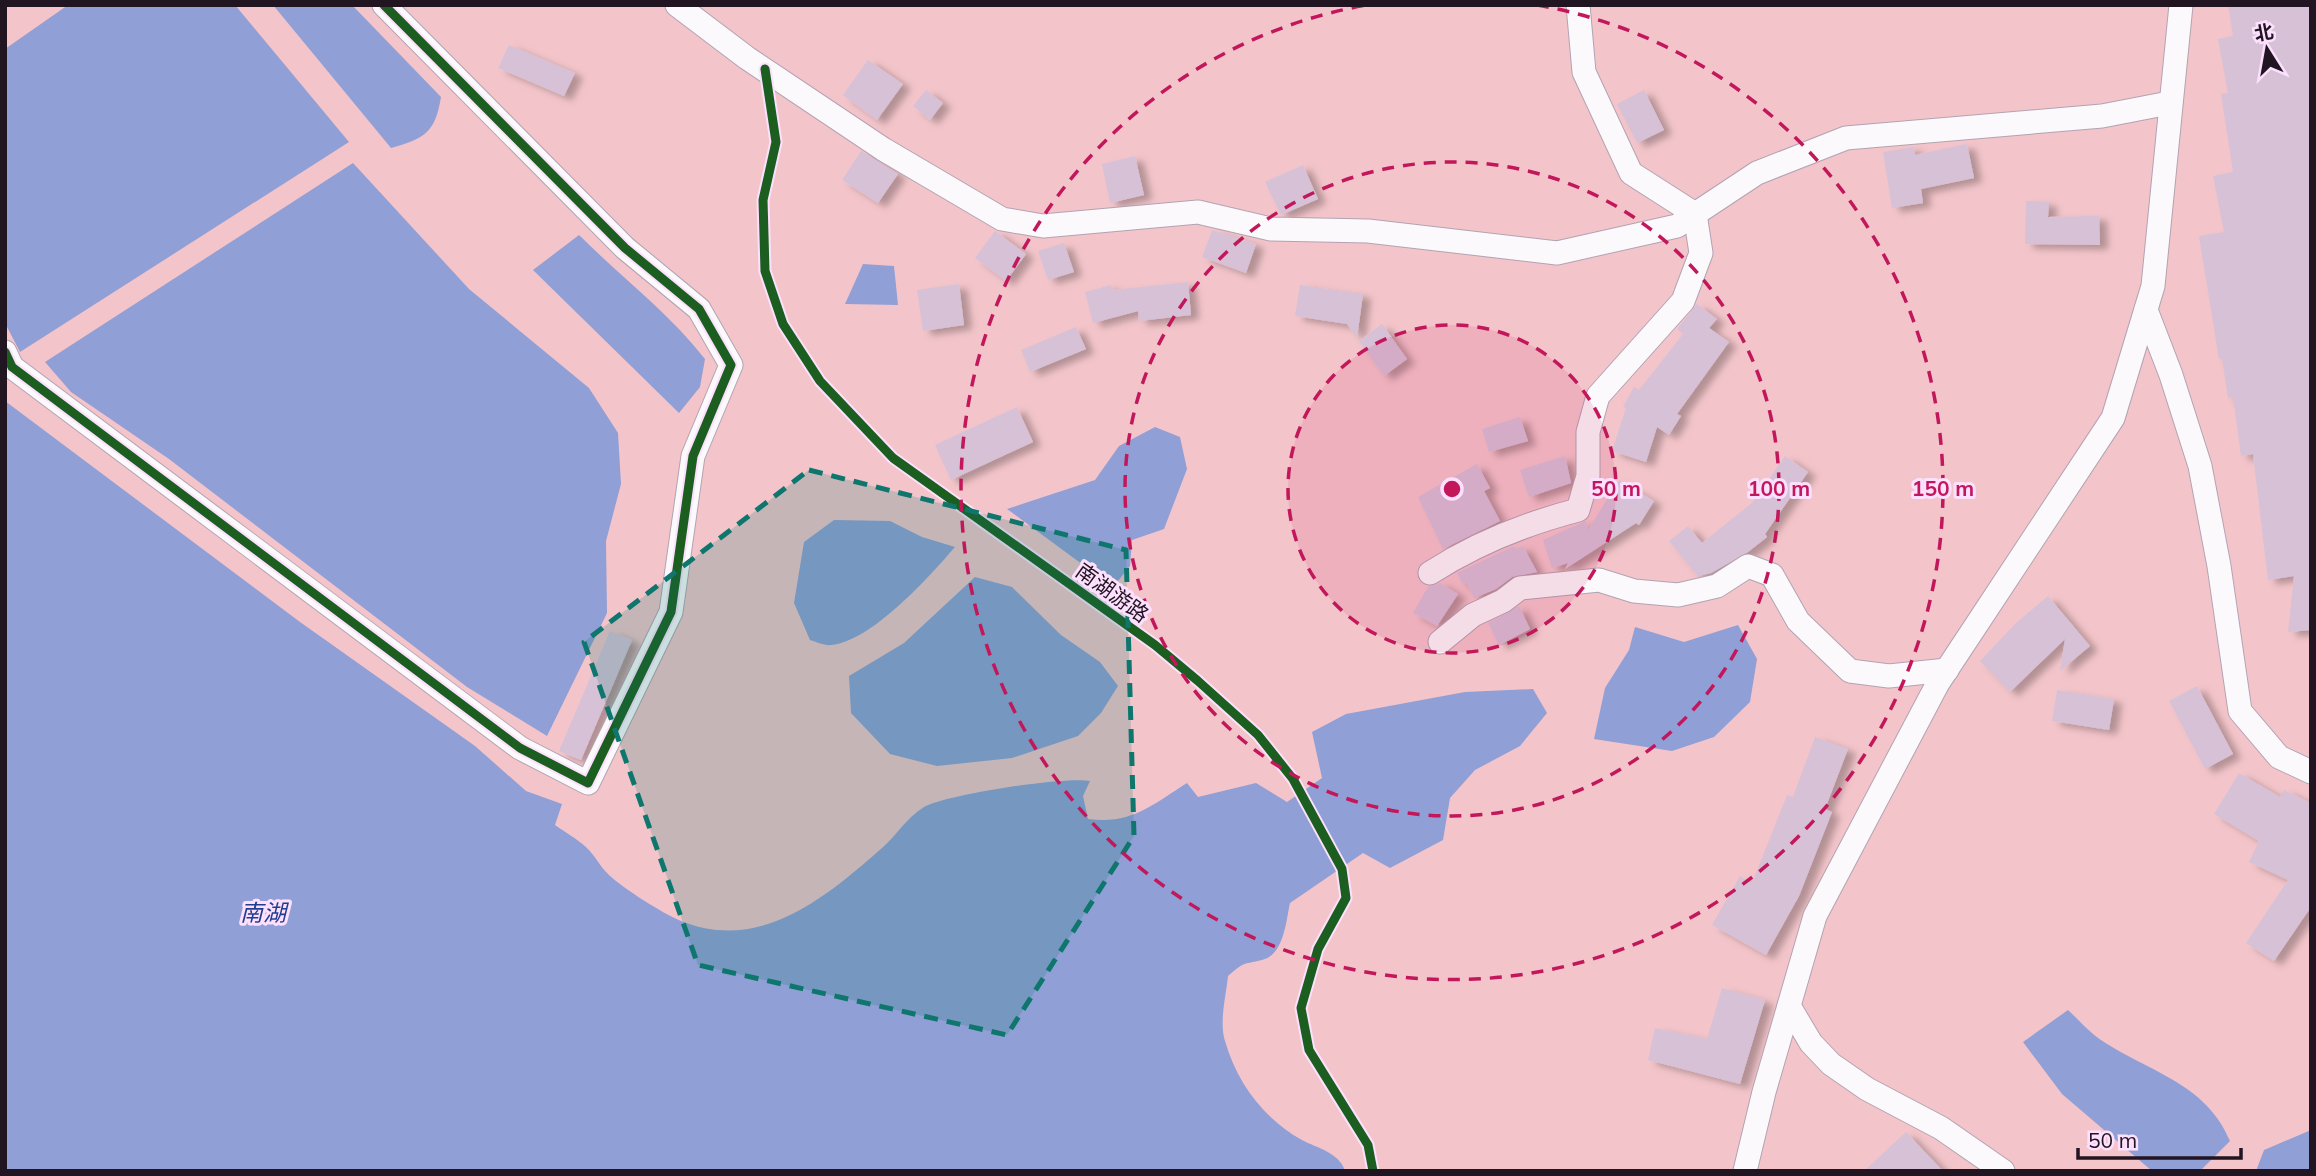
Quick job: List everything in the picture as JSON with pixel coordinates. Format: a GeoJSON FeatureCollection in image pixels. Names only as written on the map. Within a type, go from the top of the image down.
{"type":"FeatureCollection","features":[{"type":"Feature","properties":{"kind":"street"},"geometry":{"type":"LineString","coordinates":[[5,352],[12,367],[520,748],[589,783],[671,612],[693,456],[730,365],[699,310],[625,248],[384,5]]}},
{"type":"Feature","properties":{"kind":"street"},"geometry":{"type":"LineString","coordinates":[[677,5],[747,58],[883,149],[1002,219],[1043,226],[1198,212],[1271,229],[1368,231],[1557,253],[1677,226],[1757,173],[1846,138],[2102,116],[2169,103]]}},
{"type":"Feature","properties":{"kind":"street"},"geometry":{"type":"LineString","coordinates":[[1430,573],[1493,537],[1530,523],[1578,510],[1588,476],[1588,432],[1598,396],[1683,301],[1702,253],[1696,214],[1631,173],[1584,72],[1578,5]]}},
{"type":"Feature","properties":{"kind":"street"},"geometry":{"type":"LineString","coordinates":[[1745,1171],[1815,916],[1947,670],[2113,418],[2153,286],[2169,103],[2181,5]]}},
{"type":"Feature","properties":{"kind":"street"},"geometry":{"type":"LineString","coordinates":[[2146,310],[2171,375],[2200,466],[2219,566],[2240,711],[2279,757],[2311,772]]}},
{"type":"Feature","properties":{"kind":"street"},"geometry":{"type":"LineString","coordinates":[[1440,642],[1473,615],[1503,601],[1520,589],[1599,580],[1634,592],[1678,595],[1717,586],[1748,566],[1772,575],[1798,621],[1850,671],[1889,676],[1947,670]]}},
{"type":"Feature","properties":{"kind":"street"},"geometry":{"type":"LineString","coordinates":[[1789,1006],[1811,1043],[1831,1064],[1867,1089],[1941,1128],[2003,1171]]}},
{"type":"Feature","properties":{"kind":"highlighted area"},"geometry":{"type":"Polygon","coordinates":[[[809,470],[1126,550],[1134,836],[1007,1035],[698,965],[584,642],[809,470]]]}},
{"type":"Feature","properties":{"kind":"shaded area"},"geometry":{"type":"Polygon","coordinates":[[[5,5],[2311,5],[2311,1171],[5,1171],[5,5]]]}},
{"type":"Feature","properties":{"kind":"water"},"geometry":{"type":"Polygon","coordinates":[[[68,5],[235,5],[349,142],[20,352],[5,323],[5,49],[68,5]]]}},
{"type":"Feature","properties":{"kind":"water"},"geometry":{"type":"Polygon","coordinates":[[[273,5],[352,5],[441,97],[432,126],[420,137],[391,148],[273,5]]]}},
{"type":"Feature","properties":{"kind":"water"},"geometry":{"type":"Polygon","coordinates":[[[353,163],[469,289],[589,388],[618,433],[621,484],[606,541],[607,613],[547,736],[467,687],[169,459],[71,392],[45,362],[353,163]]]}},
{"type":"Feature","properties":{"kind":"water"},"geometry":{"type":"Polygon","coordinates":[[[579,235],[660,310],[705,359],[700,387],[679,413],[533,270],[579,235]]]}},
{"type":"Feature","properties":{"kind":"water"},"geometry":{"type":"Polygon","coordinates":[[[863,264],[894,266],[898,305],[845,304],[863,264]]]}},
{"type":"Feature","properties":{"kind":"water","name":"南湖"},"geometry":{"type":"Polygon","coordinates":[[[5,401],[300,622],[475,746],[526,791],[562,804],[555,825],[586,847],[606,872],[624,887],[681,921],[710,929],[738,930],[764,925],[790,915],[838,885],[887,843],[918,811],[955,797],[1056,781],[1090,781],[1083,796],[1088,819],[1103,820],[1141,812],[1187,783],[1198,797],[1256,783],[1287,802],[1322,778],[1312,732],[1346,714],[1465,692],[1533,689],[1547,713],[1520,746],[1475,770],[1450,798],[1443,840],[1390,868],[1363,853],[1290,903],[1283,936],[1275,952],[1262,960],[1244,964],[1228,976],[1223,1034],[1230,1056],[1245,1085],[1264,1111],[1276,1122],[1302,1140],[1333,1155],[1345,1171],[5,1171],[5,401]]]}},
{"type":"Feature","properties":{"kind":"water"},"geometry":{"type":"Polygon","coordinates":[[[1155,427],[1180,437],[1187,469],[1164,529],[1132,540],[1130,566],[1113,587],[1007,509],[1095,480],[1119,446],[1155,427]]]}},
{"type":"Feature","properties":{"kind":"water"},"geometry":{"type":"Polygon","coordinates":[[[834,520],[890,521],[922,537],[955,547],[899,606],[881,620],[847,641],[829,645],[810,640],[794,603],[804,542],[834,520]]]}},
{"type":"Feature","properties":{"kind":"water"},"geometry":{"type":"Polygon","coordinates":[[[975,577],[1012,587],[1061,635],[1100,662],[1118,686],[1101,713],[1078,736],[1012,758],[937,766],[890,754],[851,713],[849,676],[904,643],[975,577]]]}},
{"type":"Feature","properties":{"kind":"water"},"geometry":{"type":"Polygon","coordinates":[[[1738,625],[1757,659],[1750,702],[1714,737],[1672,751],[1594,739],[1605,688],[1629,650],[1635,627],[1684,642],[1738,625]]]}},
{"type":"Feature","properties":{"kind":"water"},"geometry":{"type":"Polygon","coordinates":[[[2068,1010],[2101,1040],[2191,1092],[2220,1121],[2230,1141],[2200,1171],[2152,1171],[2062,1094],[2023,1042],[2068,1010]]]}},
{"type":"Feature","properties":{"kind":"water"},"geometry":{"type":"Polygon","coordinates":[[[2311,1130],[2311,1171],[2256,1171],[2264,1150],[2311,1130]]]}},
{"type":"Feature","properties":{"kind":"building"},"geometry":{"type":"Polygon","coordinates":[[[2228,5],[2311,5],[2311,630],[2288,632],[2294,576],[2268,580],[2253,454],[2241,456],[2233,397],[2228,398],[2222,359],[2219,359],[2199,236],[2224,232],[2213,176],[2233,172],[2221,94],[2228,93],[2218,39],[2233,36],[2228,5]]]}},
{"type":"Feature","properties":{"kind":"building"},"geometry":{"type":"Polygon","coordinates":[[[509,45],[575,73],[564,96],[498,68],[509,45]]]}},
{"type":"Feature","properties":{"kind":"building"},"geometry":{"type":"Polygon","coordinates":[[[868,60],[903,84],[877,120],[843,95],[868,60]]]}},
{"type":"Feature","properties":{"kind":"building"},"geometry":{"type":"Polygon","coordinates":[[[926,90],[943,103],[930,120],[913,106],[926,90]]]}},
{"type":"Feature","properties":{"kind":"building"},"geometry":{"type":"Polygon","coordinates":[[[1644,90],[1664,130],[1637,143],[1617,104],[1644,90]]]}},
{"type":"Feature","properties":{"kind":"building"},"geometry":{"type":"Polygon","coordinates":[[[1967,144],[1974,178],[1921,189],[1923,203],[1892,208],[1883,152],[1914,147],[1915,155],[1967,144]]]}},
{"type":"Feature","properties":{"kind":"building"},"geometry":{"type":"Polygon","coordinates":[[[861,151],[898,174],[878,203],[842,180],[861,151]]]}},
{"type":"Feature","properties":{"kind":"building"},"geometry":{"type":"Polygon","coordinates":[[[1135,156],[1144,195],[1110,203],[1102,164],[1135,156]]]}},
{"type":"Feature","properties":{"kind":"building"},"geometry":{"type":"Polygon","coordinates":[[[1303,165],[1318,199],[1281,215],[1265,182],[1303,165]]]}},
{"type":"Feature","properties":{"kind":"building"},"geometry":{"type":"Polygon","coordinates":[[[2026,201],[2049,202],[2048,217],[2099,216],[2100,245],[2025,244],[2026,201]]]}},
{"type":"Feature","properties":{"kind":"building"},"geometry":{"type":"Polygon","coordinates":[[[1212,230],[1256,244],[1246,273],[1202,257],[1212,230]]]}},
{"type":"Feature","properties":{"kind":"building"},"geometry":{"type":"Polygon","coordinates":[[[995,231],[1026,254],[1006,281],[975,258],[995,231]]]}},
{"type":"Feature","properties":{"kind":"building"},"geometry":{"type":"Polygon","coordinates":[[[1064,243],[1074,272],[1048,280],[1038,251],[1064,243]]]}},
{"type":"Feature","properties":{"kind":"building"},"geometry":{"type":"Polygon","coordinates":[[[1188,282],[1191,315],[1139,321],[1138,311],[1093,323],[1085,292],[1111,285],[1113,290],[1188,282]]]}},
{"type":"Feature","properties":{"kind":"building"},"geometry":{"type":"Polygon","coordinates":[[[959,284],[964,325],[923,331],[917,290],[959,284]]]}},
{"type":"Feature","properties":{"kind":"building"},"geometry":{"type":"Polygon","coordinates":[[[1300,285],[1363,294],[1357,338],[1347,324],[1295,316],[1300,285]]]}},
{"type":"Feature","properties":{"kind":"building"},"geometry":{"type":"Polygon","coordinates":[[[1697,304],[1717,319],[1709,328],[1729,342],[1677,414],[1681,416],[1669,435],[1657,427],[1646,462],[1612,451],[1626,408],[1623,407],[1634,387],[1639,390],[1683,334],[1677,329],[1697,304]]]}},
{"type":"Feature","properties":{"kind":"building"},"geometry":{"type":"Polygon","coordinates":[[[1382,324],[1407,359],[1384,376],[1359,341],[1382,324]]]}},
{"type":"Feature","properties":{"kind":"building"},"geometry":{"type":"Polygon","coordinates":[[[1076,327],[1086,349],[1030,372],[1021,350],[1076,327]]]}},
{"type":"Feature","properties":{"kind":"building"},"geometry":{"type":"Polygon","coordinates":[[[1017,407],[1033,442],[951,480],[935,445],[1017,407]]]}},
{"type":"Feature","properties":{"kind":"building"},"geometry":{"type":"Polygon","coordinates":[[[1520,417],[1528,441],[1489,452],[1482,429],[1520,417]]]}},
{"type":"Feature","properties":{"kind":"building"},"geometry":{"type":"Polygon","coordinates":[[[1565,456],[1571,483],[1529,497],[1520,470],[1565,456]]]}},
{"type":"Feature","properties":{"kind":"building"},"geometry":{"type":"Polygon","coordinates":[[[1785,456],[1808,472],[1765,534],[1767,537],[1748,552],[1711,573],[1698,576],[1669,541],[1688,526],[1702,543],[1753,502],[1785,456]]]}},
{"type":"Feature","properties":{"kind":"building"},"geometry":{"type":"Polygon","coordinates":[[[1477,464],[1490,488],[1484,491],[1500,521],[1443,549],[1418,497],[1477,464]]]}},
{"type":"Feature","properties":{"kind":"building"},"geometry":{"type":"Polygon","coordinates":[[[1619,480],[1654,501],[1639,525],[1636,523],[1565,569],[1568,563],[1552,568],[1543,540],[1586,521],[1588,530],[1619,480]]]}},
{"type":"Feature","properties":{"kind":"building"},"geometry":{"type":"Polygon","coordinates":[[[1514,546],[1516,549],[1523,546],[1537,572],[1512,577],[1496,589],[1474,598],[1466,581],[1463,585],[1457,573],[1514,546]]]}},
{"type":"Feature","properties":{"kind":"building"},"geometry":{"type":"Polygon","coordinates":[[[1440,583],[1458,594],[1437,626],[1413,613],[1428,587],[1440,583]]]}},
{"type":"Feature","properties":{"kind":"building"},"geometry":{"type":"Polygon","coordinates":[[[2048,596],[2090,646],[2060,671],[2065,639],[2010,692],[1980,661],[2016,623],[2048,596]]]}},
{"type":"Feature","properties":{"kind":"building"},"geometry":{"type":"Polygon","coordinates":[[[1519,606],[1530,629],[1499,645],[1488,623],[1519,606]]]}},
{"type":"Feature","properties":{"kind":"building"},"geometry":{"type":"Polygon","coordinates":[[[610,631],[632,640],[581,760],[559,751],[610,631]]]}},
{"type":"Feature","properties":{"kind":"building"},"geometry":{"type":"Polygon","coordinates":[[[2197,686],[2233,754],[2205,769],[2169,701],[2197,686]]]}},
{"type":"Feature","properties":{"kind":"building"},"geometry":{"type":"Polygon","coordinates":[[[2057,690],[2114,699],[2109,730],[2052,721],[2057,690]]]}},
{"type":"Feature","properties":{"kind":"building"},"geometry":{"type":"Polygon","coordinates":[[[1815,737],[1848,749],[1825,809],[1832,812],[1799,896],[1766,955],[1712,925],[1740,876],[1752,883],[1787,795],[1793,797],[1815,737]]]}},
{"type":"Feature","properties":{"kind":"building"},"geometry":{"type":"Polygon","coordinates":[[[2239,773],[2280,797],[2284,790],[2311,803],[2311,907],[2274,961],[2246,943],[2288,880],[2249,862],[2259,841],[2214,814],[2239,773]]]}},
{"type":"Feature","properties":{"kind":"building"},"geometry":{"type":"Polygon","coordinates":[[[1722,988],[1765,1000],[1740,1084],[1648,1060],[1655,1028],[1707,1039],[1722,988]]]}},
{"type":"Feature","properties":{"kind":"building"},"geometry":{"type":"Polygon","coordinates":[[[1906,1132],[1943,1171],[1864,1171],[1906,1132]]]}},
{"type":"Feature","properties":{"kind":"cycle path"},"geometry":{"type":"LineString","coordinates":[[5,352],[12,367],[520,748],[588,783],[671,612],[693,456],[731,365],[699,309],[625,248],[384,5]]}},
{"type":"Feature","properties":{"kind":"cycle path","name":"南湖游路"},"geometry":{"type":"LineString","coordinates":[[765,69],[776,142],[763,200],[765,271],[783,324],[820,381],[893,458],[1155,645],[1198,681],[1258,735],[1293,779],[1342,869],[1346,898],[1318,949],[1301,1008],[1309,1050],[1368,1145],[1373,1171]]}}]}
